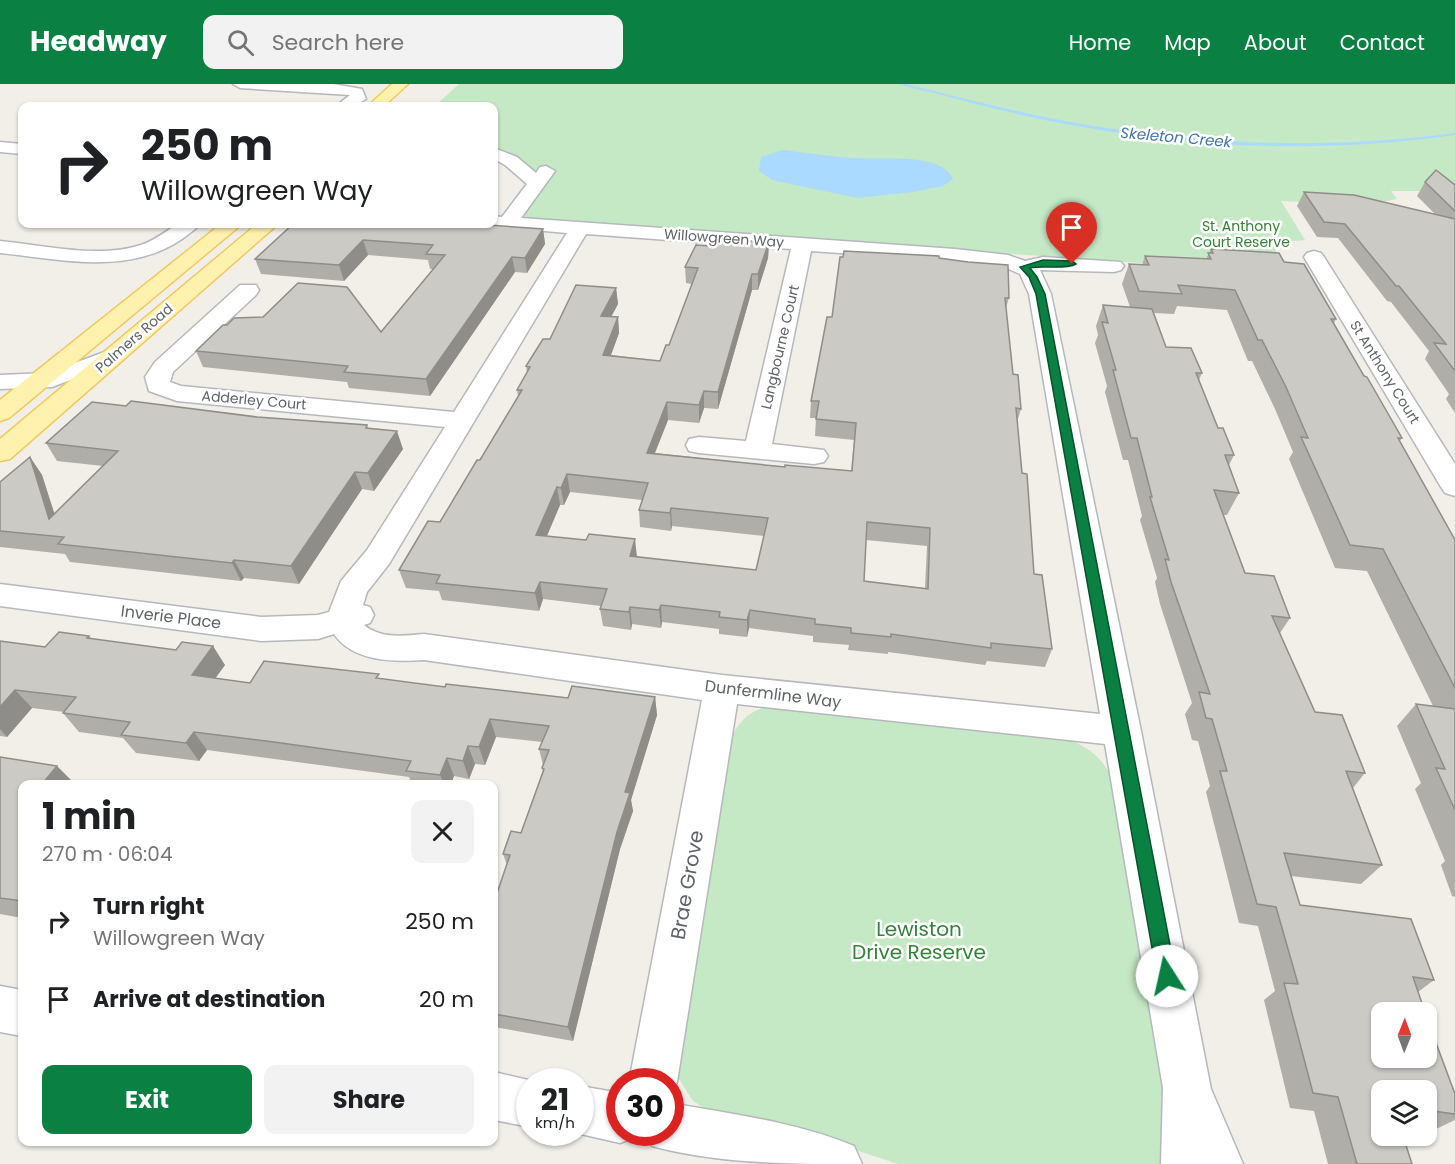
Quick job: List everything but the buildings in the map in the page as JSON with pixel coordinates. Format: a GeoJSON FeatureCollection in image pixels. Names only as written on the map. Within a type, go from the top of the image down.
{"type":"FeatureCollection","features":[{"type":"Feature","properties":{"kind":"main road"},"geometry":{"type":"LineString","coordinates":[[380,102],[400,84]]}},
{"type":"Feature","properties":{"kind":"main road","name":"Palmers Road"},"geometry":{"type":"LineString","coordinates":[[0,413],[227,228]]}},
{"type":"Feature","properties":{"kind":"main road","name":"Palmers Road"},"geometry":{"type":"LineString","coordinates":[[0,453],[263,228]]}},
{"type":"Feature","properties":{"kind":"street"},"geometry":{"type":"LineString","coordinates":[[240,84],[326,89],[346,93],[349,96],[346,102]]}},
{"type":"Feature","properties":{"kind":"street"},"geometry":{"type":"LineString","coordinates":[[0,147],[18,149]]}},
{"type":"Feature","properties":{"kind":"street"},"geometry":{"type":"LineString","coordinates":[[498,155],[541,177]]}},
{"type":"Feature","properties":{"kind":"street"},"geometry":{"type":"LineString","coordinates":[[508,182],[541,177]]}},
{"type":"Feature","properties":{"kind":"street"},"geometry":{"type":"LineString","coordinates":[[500,222],[541,177]]}},
{"type":"Feature","properties":{"kind":"street","name":"Willowgreen Way"},"geometry":{"type":"LineString","coordinates":[[500,222],[955,255],[1008,261],[1032,275],[1114,266]]}},
{"type":"Feature","properties":{"kind":"street"},"geometry":{"type":"LineString","coordinates":[[0,247],[121,259],[147,255],[164,249],[180,240],[188,228]]}},
{"type":"Feature","properties":{"kind":"street"},"geometry":{"type":"LineString","coordinates":[[350,618],[352,589],[378,557],[580,228]]}},
{"type":"Feature","properties":{"kind":"street","name":"Langbourne Court"},"geometry":{"type":"LineString","coordinates":[[757,450],[803,243]]}},
{"type":"Feature","properties":{"kind":"street","name":"St Anthony Court"},"geometry":{"type":"LineString","coordinates":[[1314,257],[1447,462],[1455,487]]}},
{"type":"Feature","properties":{"kind":"street"},"geometry":{"type":"LineString","coordinates":[[1032,275],[1123,731],[1187,1088],[1187,1164]]}},
{"type":"Feature","properties":{"kind":"street","name":"Adderley Court"},"geometry":{"type":"LineString","coordinates":[[246,302],[160,372],[156,382],[158,386],[177,393],[463,421]]}},
{"type":"Feature","properties":{"kind":"street"},"geometry":{"type":"LineString","coordinates":[[0,382],[39,382],[63,377],[115,355]]}},
{"type":"Feature","properties":{"kind":"street"},"geometry":{"type":"LineString","coordinates":[[0,373],[61,363]]}},
{"type":"Feature","properties":{"kind":"street"},"geometry":{"type":"LineString","coordinates":[[699,445],[814,456]]}},
{"type":"Feature","properties":{"kind":"street","name":"Inverie Place"},"geometry":{"type":"LineString","coordinates":[[0,595],[261,628],[318,627],[350,618]]}},
{"type":"Feature","properties":{"kind":"street","name":"Dunfermline Way"},"geometry":{"type":"LineString","coordinates":[[350,618],[352,636],[364,643],[404,649],[424,647],[722,689],[1123,731]]}},
{"type":"Feature","properties":{"kind":"street","name":"Brae Grove"},"geometry":{"type":"LineString","coordinates":[[655,1068],[722,689]]}},
{"type":"Feature","properties":{"kind":"street"},"geometry":{"type":"LineString","coordinates":[[0,1009],[18,1012]]}},
{"type":"Feature","properties":{"kind":"street"},"geometry":{"type":"LineString","coordinates":[[1187,1088],[1216,1164]]}},
{"type":"Feature","properties":{"kind":"street"},"geometry":{"type":"LineString","coordinates":[[498,1097],[516,1100]]}},
{"type":"Feature","properties":{"kind":"street"},"geometry":{"type":"LineString","coordinates":[[684,1131],[783,1149],[836,1164]]}},
{"type":"Feature","properties":{"kind":"green space","name":"St. Anthony Court Reserve"},"geometry":{"type":"Polygon","coordinates":[[[459,84],[1455,84],[1455,191],[1391,191],[1397,199],[1367,205],[1281,201],[1305,240],[1284,242],[1276,248],[1276,253],[1297,270],[1156,264],[531,221],[523,217],[536,175],[498,153],[498,102],[439,102],[459,84]]]}},
{"type":"Feature","properties":{"kind":"green space","name":"Lewiston Drive Reserve"},"geometry":{"type":"Polygon","coordinates":[[[765,707],[1064,738],[1079,744],[1098,757],[1111,777],[1170,1098],[1172,1164],[898,1164],[807,1134],[711,1112],[693,1101],[684,1087],[684,1068],[677,1068],[676,1063],[730,741],[744,720],[765,707]]]}},
{"type":"Feature","properties":{"kind":"water"},"geometry":{"type":"Polygon","coordinates":[[[783,150],[848,157],[924,161],[947,170],[953,179],[943,186],[913,192],[857,198],[772,180],[759,171],[761,157],[783,150]]]}},
{"type":"Feature","properties":{"kind":"waterway","name":"Skeleton Creek"},"geometry":{"type":"LineString","coordinates":[[901,84],[1061,122],[1157,137],[1200,141],[1285,146],[1370,144],[1455,134]]}},
{"type":"Feature","properties":{"kind":"route"},"geometry":{"type":"LineString","coordinates":[[1072,264],[1043,263],[1024,267],[1029,270],[1040,294],[1167,976]]}}]}
